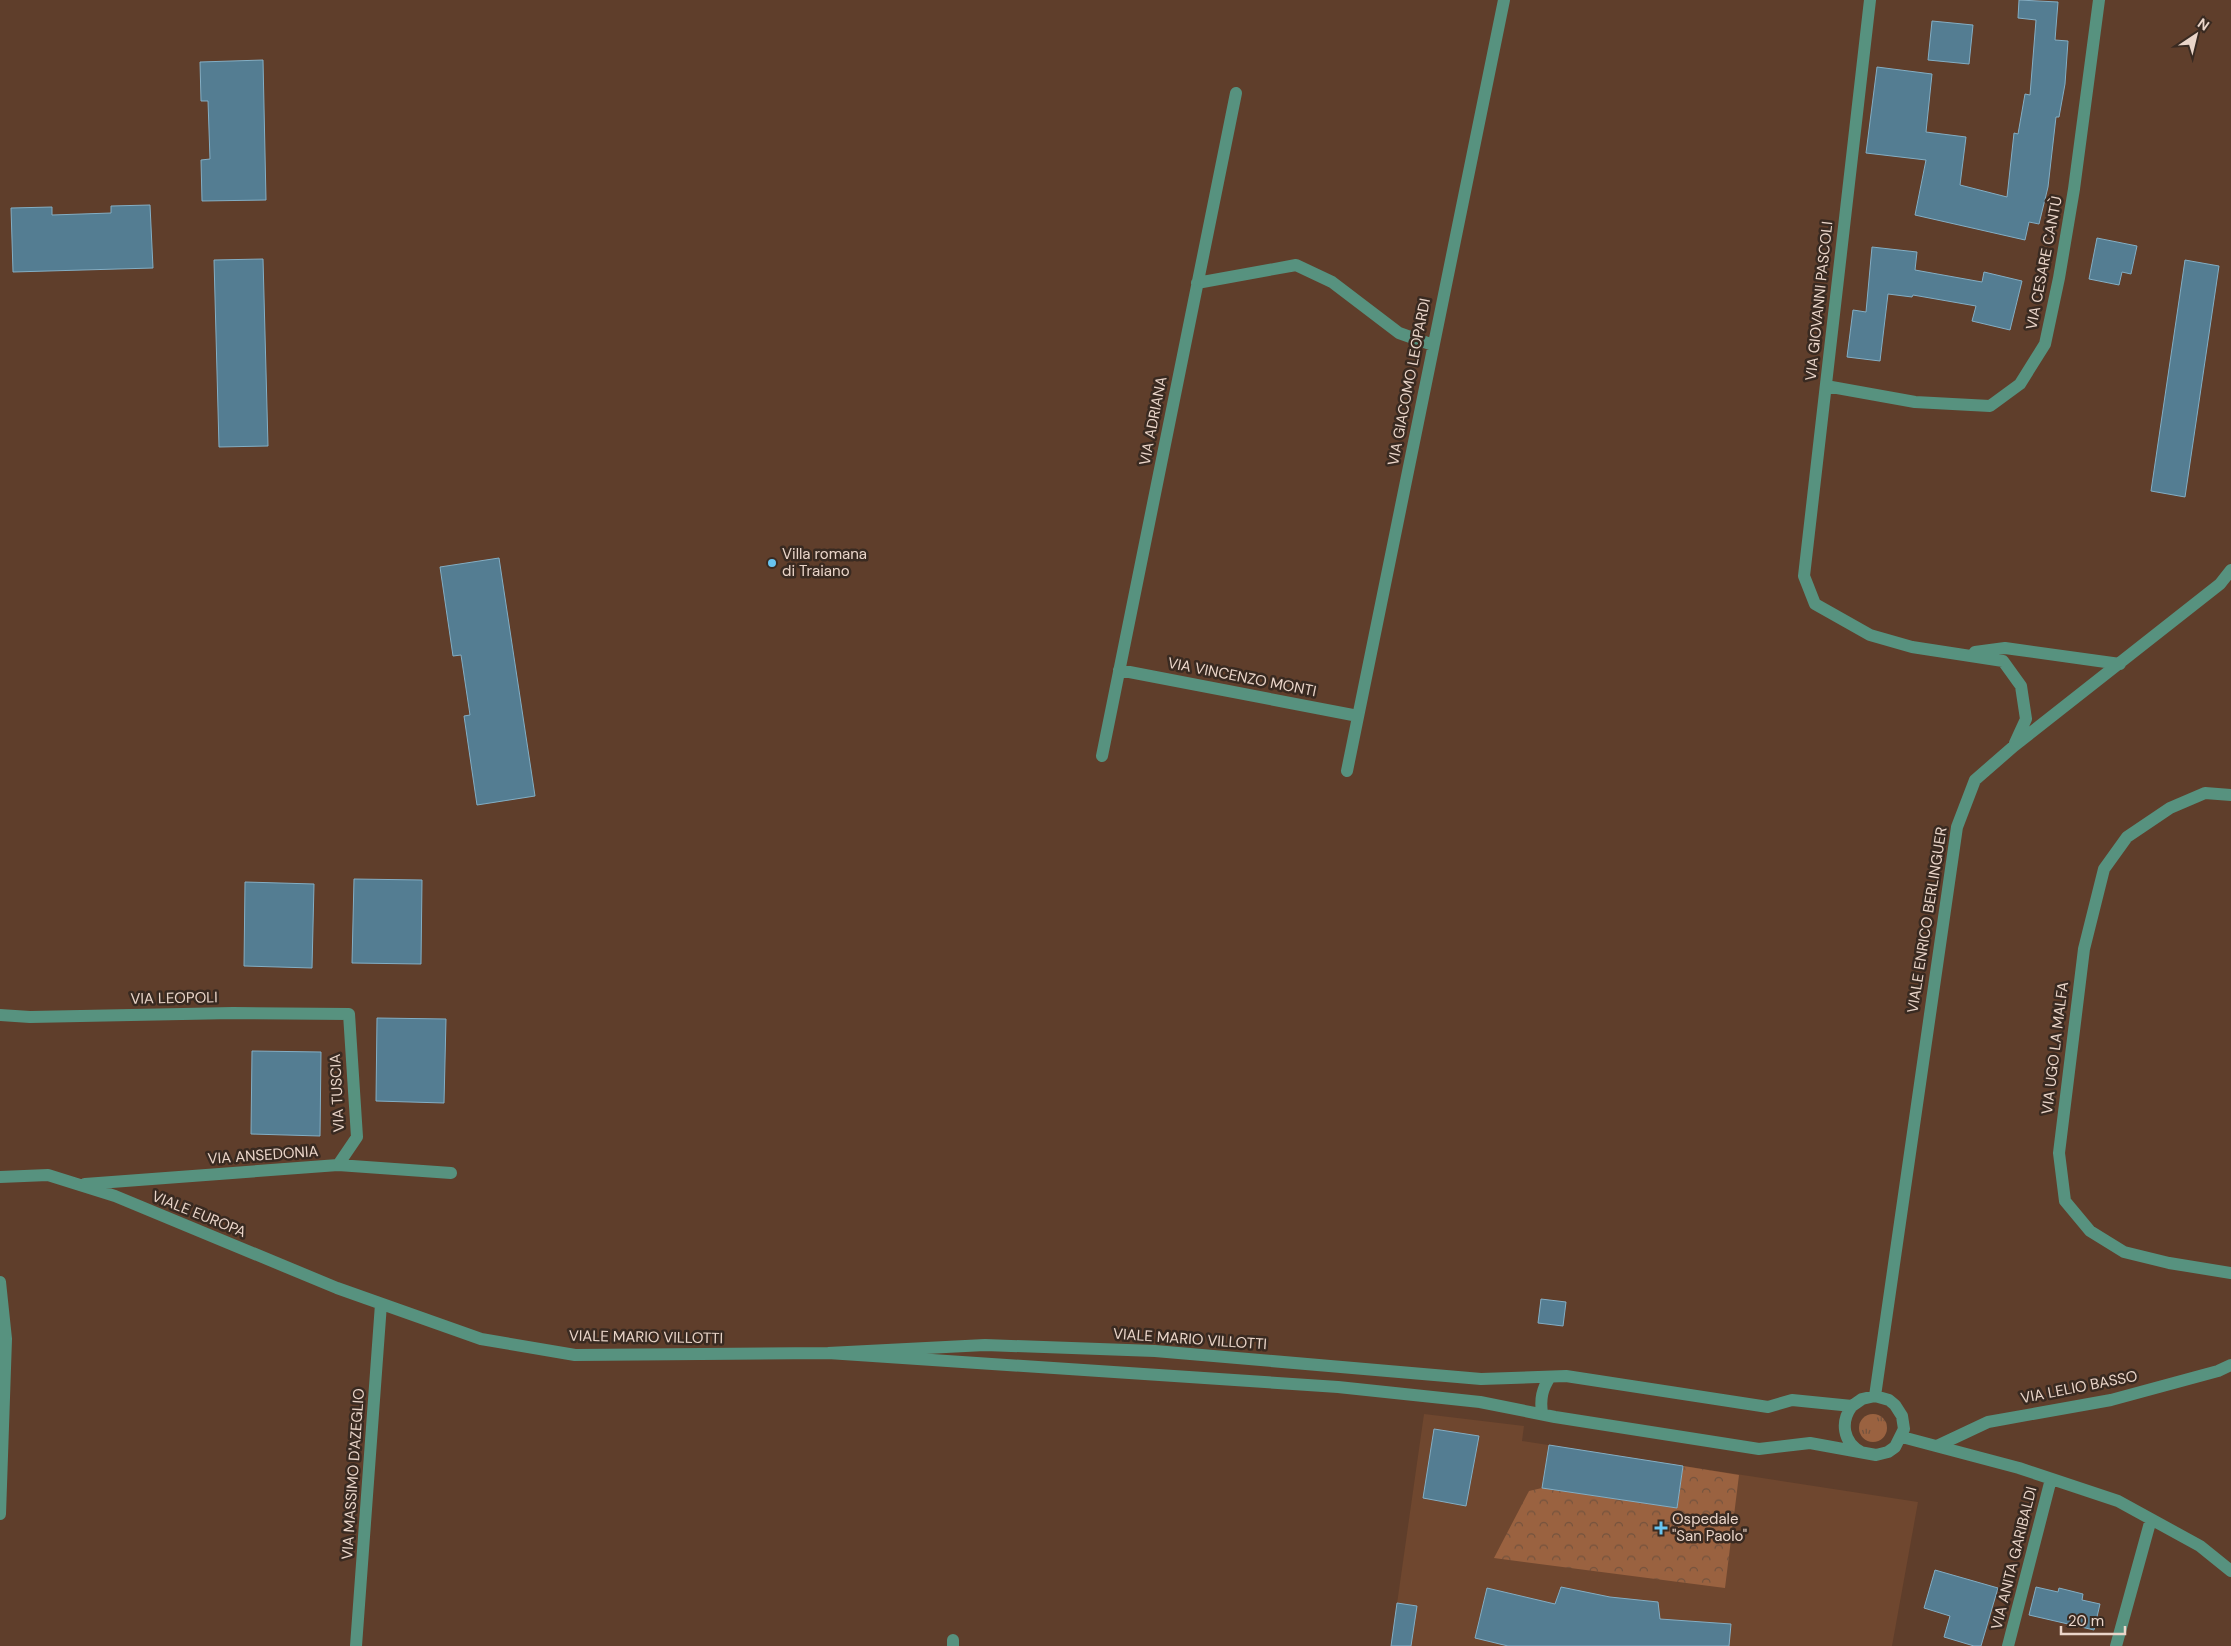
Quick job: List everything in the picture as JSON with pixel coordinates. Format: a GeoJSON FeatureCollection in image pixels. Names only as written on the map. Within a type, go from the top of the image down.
{"type":"FeatureCollection","features":[{"type":"Feature","properties":{"kind":"street","name":"VIA GIACOMO LEOPARDI"},"geometry":{"type":"LineString","coordinates":[[1347,771],[1504,0]]}},
{"type":"Feature","properties":{"kind":"street","name":"VIA GIOVANNI PASCOLI"},"geometry":{"type":"LineString","coordinates":[[1870,0],[1804,576],[1815,604],[1870,635],[1912,647],[1963,654]]}},
{"type":"Feature","properties":{"kind":"street","name":"VIA CESARE CANTÙ"},"geometry":{"type":"LineString","coordinates":[[1826,386],[1915,402],[1990,406],[2020,384],[2045,344],[2059,278],[2074,189],[2099,0]]}},
{"type":"Feature","properties":{"kind":"street","name":"VIA ADRIANA"},"geometry":{"type":"LineString","coordinates":[[1102,756],[1236,93]]}},
{"type":"Feature","properties":{"kind":"street"},"geometry":{"type":"LineString","coordinates":[[1197,283],[1296,266],[1332,282],[1399,333],[1433,344]]}},
{"type":"Feature","properties":{"kind":"street","name":"VIALE ENRICO BERLINGUER"},"geometry":{"type":"LineString","coordinates":[[1875,1396],[1957,827],[1975,780],[2014,746],[2220,584],[2231,570]]}},
{"type":"Feature","properties":{"kind":"street"},"geometry":{"type":"LineString","coordinates":[[1963,654],[2005,648],[2120,664]]}},
{"type":"Feature","properties":{"kind":"street"},"geometry":{"type":"LineString","coordinates":[[1963,654],[2003,660],[2021,686],[2026,719],[2014,746]]}},
{"type":"Feature","properties":{"kind":"street","name":"VIA VINCENZO MONTI"},"geometry":{"type":"LineString","coordinates":[[1119,670],[1358,716]]}},
{"type":"Feature","properties":{"kind":"street","name":"VIA UGO LA MALFA"},"geometry":{"type":"LineString","coordinates":[[2231,795],[2205,793],[2170,808],[2127,837],[2104,869],[2084,949],[2059,1153],[2065,1201],[2090,1230],[2124,1252],[2169,1263],[2231,1273]]}},
{"type":"Feature","properties":{"kind":"street","name":"VIA LEOPOLI"},"geometry":{"type":"LineString","coordinates":[[0,1015],[49,1017],[233,1013],[349,1014]]}},
{"type":"Feature","properties":{"kind":"street","name":"VIA TUSCIA"},"geometry":{"type":"LineString","coordinates":[[338,1166],[356,1137],[349,1014]]}},
{"type":"Feature","properties":{"kind":"street","name":"VIA ANSEDONIA"},"geometry":{"type":"LineString","coordinates":[[78,1185],[338,1166],[450,1173]]}},
{"type":"Feature","properties":{"kind":"street","name":"VIALE EUROPA"},"geometry":{"type":"LineString","coordinates":[[0,1177],[48,1175],[115,1196],[337,1288],[381,1304]]}},
{"type":"Feature","properties":{"kind":"street"},"geometry":{"type":"LineString","coordinates":[[0,1282],[6,1339],[0,1514]]}},
{"type":"Feature","properties":{"kind":"street","name":"VIALE MARIO VILLOTTI"},"geometry":{"type":"LineString","coordinates":[[381,1304],[481,1339],[575,1355],[828,1353],[985,1345],[1155,1351],[1481,1379],[1566,1376],[1768,1407],[1792,1400],[1852,1406]]}},
{"type":"Feature","properties":{"kind":"street","name":"VIA MASSIMO D'AZEGLIO"},"geometry":{"type":"LineString","coordinates":[[356,1646],[381,1304]]}},
{"type":"Feature","properties":{"kind":"street","name":"VIALE MARIO VILLOTTI"},"geometry":{"type":"LineString","coordinates":[[828,1353],[1338,1387],[1480,1402],[1613,1427],[1759,1449],[1810,1443],[1863,1453]]}},
{"type":"Feature","properties":{"kind":"street","name":"VIA LELIO BASSO"},"geometry":{"type":"LineString","coordinates":[[1937,1446],[1988,1422],[2111,1400],[2218,1371],[2231,1365]]}},
{"type":"Feature","properties":{"kind":"street"},"geometry":{"type":"LineString","coordinates":[[1542,1413],[1543,1388],[1550,1377]]}},
{"type":"Feature","properties":{"kind":"street"},"geometry":{"type":"LineString","coordinates":[[1875,1396],[1889,1400],[1900,1411],[1904,1421],[1902,1437],[1895,1447],[1888,1452],[1876,1455],[1863,1453],[1852,1445],[1845,1432],[1846,1417],[1852,1406],[1862,1398],[1875,1396]]}},
{"type":"Feature","properties":{"kind":"street"},"geometry":{"type":"LineString","coordinates":[[1902,1437],[2019,1468],[2118,1501],[2200,1546],[2231,1571]]}},
{"type":"Feature","properties":{"kind":"street","name":"VIA ANITA GARIBALDI"},"geometry":{"type":"LineString","coordinates":[[2008,1646],[2051,1479]]}},
{"type":"Feature","properties":{"kind":"street"},"geometry":{"type":"LineString","coordinates":[[2116,1646],[2151,1519]]}},
{"type":"Feature","properties":{"kind":"shaded area","name":"Ospedale \"San Paolo\""},"geometry":{"type":"Polygon","coordinates":[[[1424,1414],[1524,1426],[1522,1441],[1918,1502],[1892,1646],[1391,1646],[1424,1414]]]}},
{"type":"Feature","properties":{"kind":"green space"},"geometry":{"type":"Polygon","coordinates":[[[1873,1414],[1883,1418],[1887,1428],[1883,1438],[1873,1442],[1863,1438],[1859,1428],[1863,1418],[1873,1414]]]}},
{"type":"Feature","properties":{"kind":"green space"},"geometry":{"type":"Polygon","coordinates":[[[1683,1466],[1739,1475],[1725,1588],[1494,1558],[1529,1491],[1542,1488],[1677,1508],[1683,1466]]]}},
{"type":"Feature","properties":{"kind":"building"},"geometry":{"type":"Polygon","coordinates":[[[2019,0],[2058,2],[2055,40],[2068,41],[2065,84],[2059,117],[2056,117],[2048,187],[2039,224],[2029,222],[2025,240],[1915,215],[1926,160],[1866,153],[1877,67],[1932,74],[1926,132],[1966,137],[1960,185],[2007,197],[2014,133],[2018,134],[2025,94],[2030,95],[2036,20],[2018,18],[2019,0]]]}},
{"type":"Feature","properties":{"kind":"building"},"geometry":{"type":"Polygon","coordinates":[[[1932,21],[1973,25],[1969,64],[1928,60],[1932,21]]]}},
{"type":"Feature","properties":{"kind":"building"},"geometry":{"type":"Polygon","coordinates":[[[263,60],[266,200],[202,201],[201,160],[210,159],[208,101],[201,101],[200,62],[263,60]]]}},
{"type":"Feature","properties":{"kind":"building"},"geometry":{"type":"Polygon","coordinates":[[[150,205],[153,268],[13,272],[11,208],[52,207],[52,215],[111,213],[111,206],[150,205]]]}},
{"type":"Feature","properties":{"kind":"building"},"geometry":{"type":"Polygon","coordinates":[[[2097,238],[2137,246],[2131,274],[2122,272],[2119,285],[2089,279],[2097,238]]]}},
{"type":"Feature","properties":{"kind":"building"},"geometry":{"type":"Polygon","coordinates":[[[1872,247],[1917,252],[1915,270],[1982,282],[1984,272],[2022,281],[2010,330],[1972,321],[1976,306],[1913,295],[1912,297],[1888,294],[1880,361],[1847,357],[1853,310],[1866,312],[1872,247]]]}},
{"type":"Feature","properties":{"kind":"building"},"geometry":{"type":"Polygon","coordinates":[[[263,259],[268,446],[219,447],[214,260],[263,259]]]}},
{"type":"Feature","properties":{"kind":"building"},"geometry":{"type":"Polygon","coordinates":[[[2185,260],[2219,266],[2185,497],[2151,491],[2185,260]]]}},
{"type":"Feature","properties":{"kind":"building"},"geometry":{"type":"Polygon","coordinates":[[[499,558],[535,796],[477,805],[464,716],[470,715],[461,655],[453,656],[440,567],[499,558]]]}},
{"type":"Feature","properties":{"kind":"building"},"geometry":{"type":"Polygon","coordinates":[[[354,879],[422,880],[421,964],[352,963],[354,879]]]}},
{"type":"Feature","properties":{"kind":"building"},"geometry":{"type":"Polygon","coordinates":[[[245,882],[314,884],[312,968],[244,966],[245,882]]]}},
{"type":"Feature","properties":{"kind":"building"},"geometry":{"type":"Polygon","coordinates":[[[377,1018],[446,1019],[444,1103],[376,1101],[377,1018]]]}},
{"type":"Feature","properties":{"kind":"building"},"geometry":{"type":"Polygon","coordinates":[[[252,1051],[321,1052],[320,1136],[251,1134],[252,1051]]]}},
{"type":"Feature","properties":{"kind":"building"},"geometry":{"type":"Polygon","coordinates":[[[1541,1299],[1566,1302],[1563,1326],[1538,1323],[1541,1299]]]}},
{"type":"Feature","properties":{"kind":"building"},"geometry":{"type":"Polygon","coordinates":[[[1434,1429],[1479,1436],[1466,1506],[1423,1498],[1434,1429]]]}},
{"type":"Feature","properties":{"kind":"building"},"geometry":{"type":"Polygon","coordinates":[[[1549,1445],[1683,1466],[1677,1508],[1542,1488],[1549,1445]]]}},
{"type":"Feature","properties":{"kind":"building"},"geometry":{"type":"Polygon","coordinates":[[[1935,1570],[1998,1588],[1981,1646],[1974,1646],[1944,1637],[1950,1616],[1924,1608],[1935,1570]]]}},
{"type":"Feature","properties":{"kind":"building"},"geometry":{"type":"Polygon","coordinates":[[[1561,1587],[1610,1597],[1658,1602],[1660,1619],[1731,1624],[1729,1646],[1508,1646],[1475,1638],[1487,1588],[1555,1604],[1561,1587]]]}},
{"type":"Feature","properties":{"kind":"building"},"geometry":{"type":"Polygon","coordinates":[[[2036,1587],[2058,1592],[2059,1588],[2083,1594],[2082,1600],[2100,1604],[2094,1630],[2029,1615],[2036,1587]]]}},
{"type":"Feature","properties":{"kind":"building"},"geometry":{"type":"Polygon","coordinates":[[[1397,1603],[1417,1606],[1411,1646],[1391,1646],[1397,1603]]]}},
{"type":"Feature","properties":{"kind":"place","name":"Villa romana di Traiano"},"geometry":{"type":"Point","coordinates":[772,563]}},
{"type":"Feature","properties":{"kind":"place","name":"Ospedale \"San Paolo\""},"geometry":{"type":"Point","coordinates":[1661,1528]}}]}
